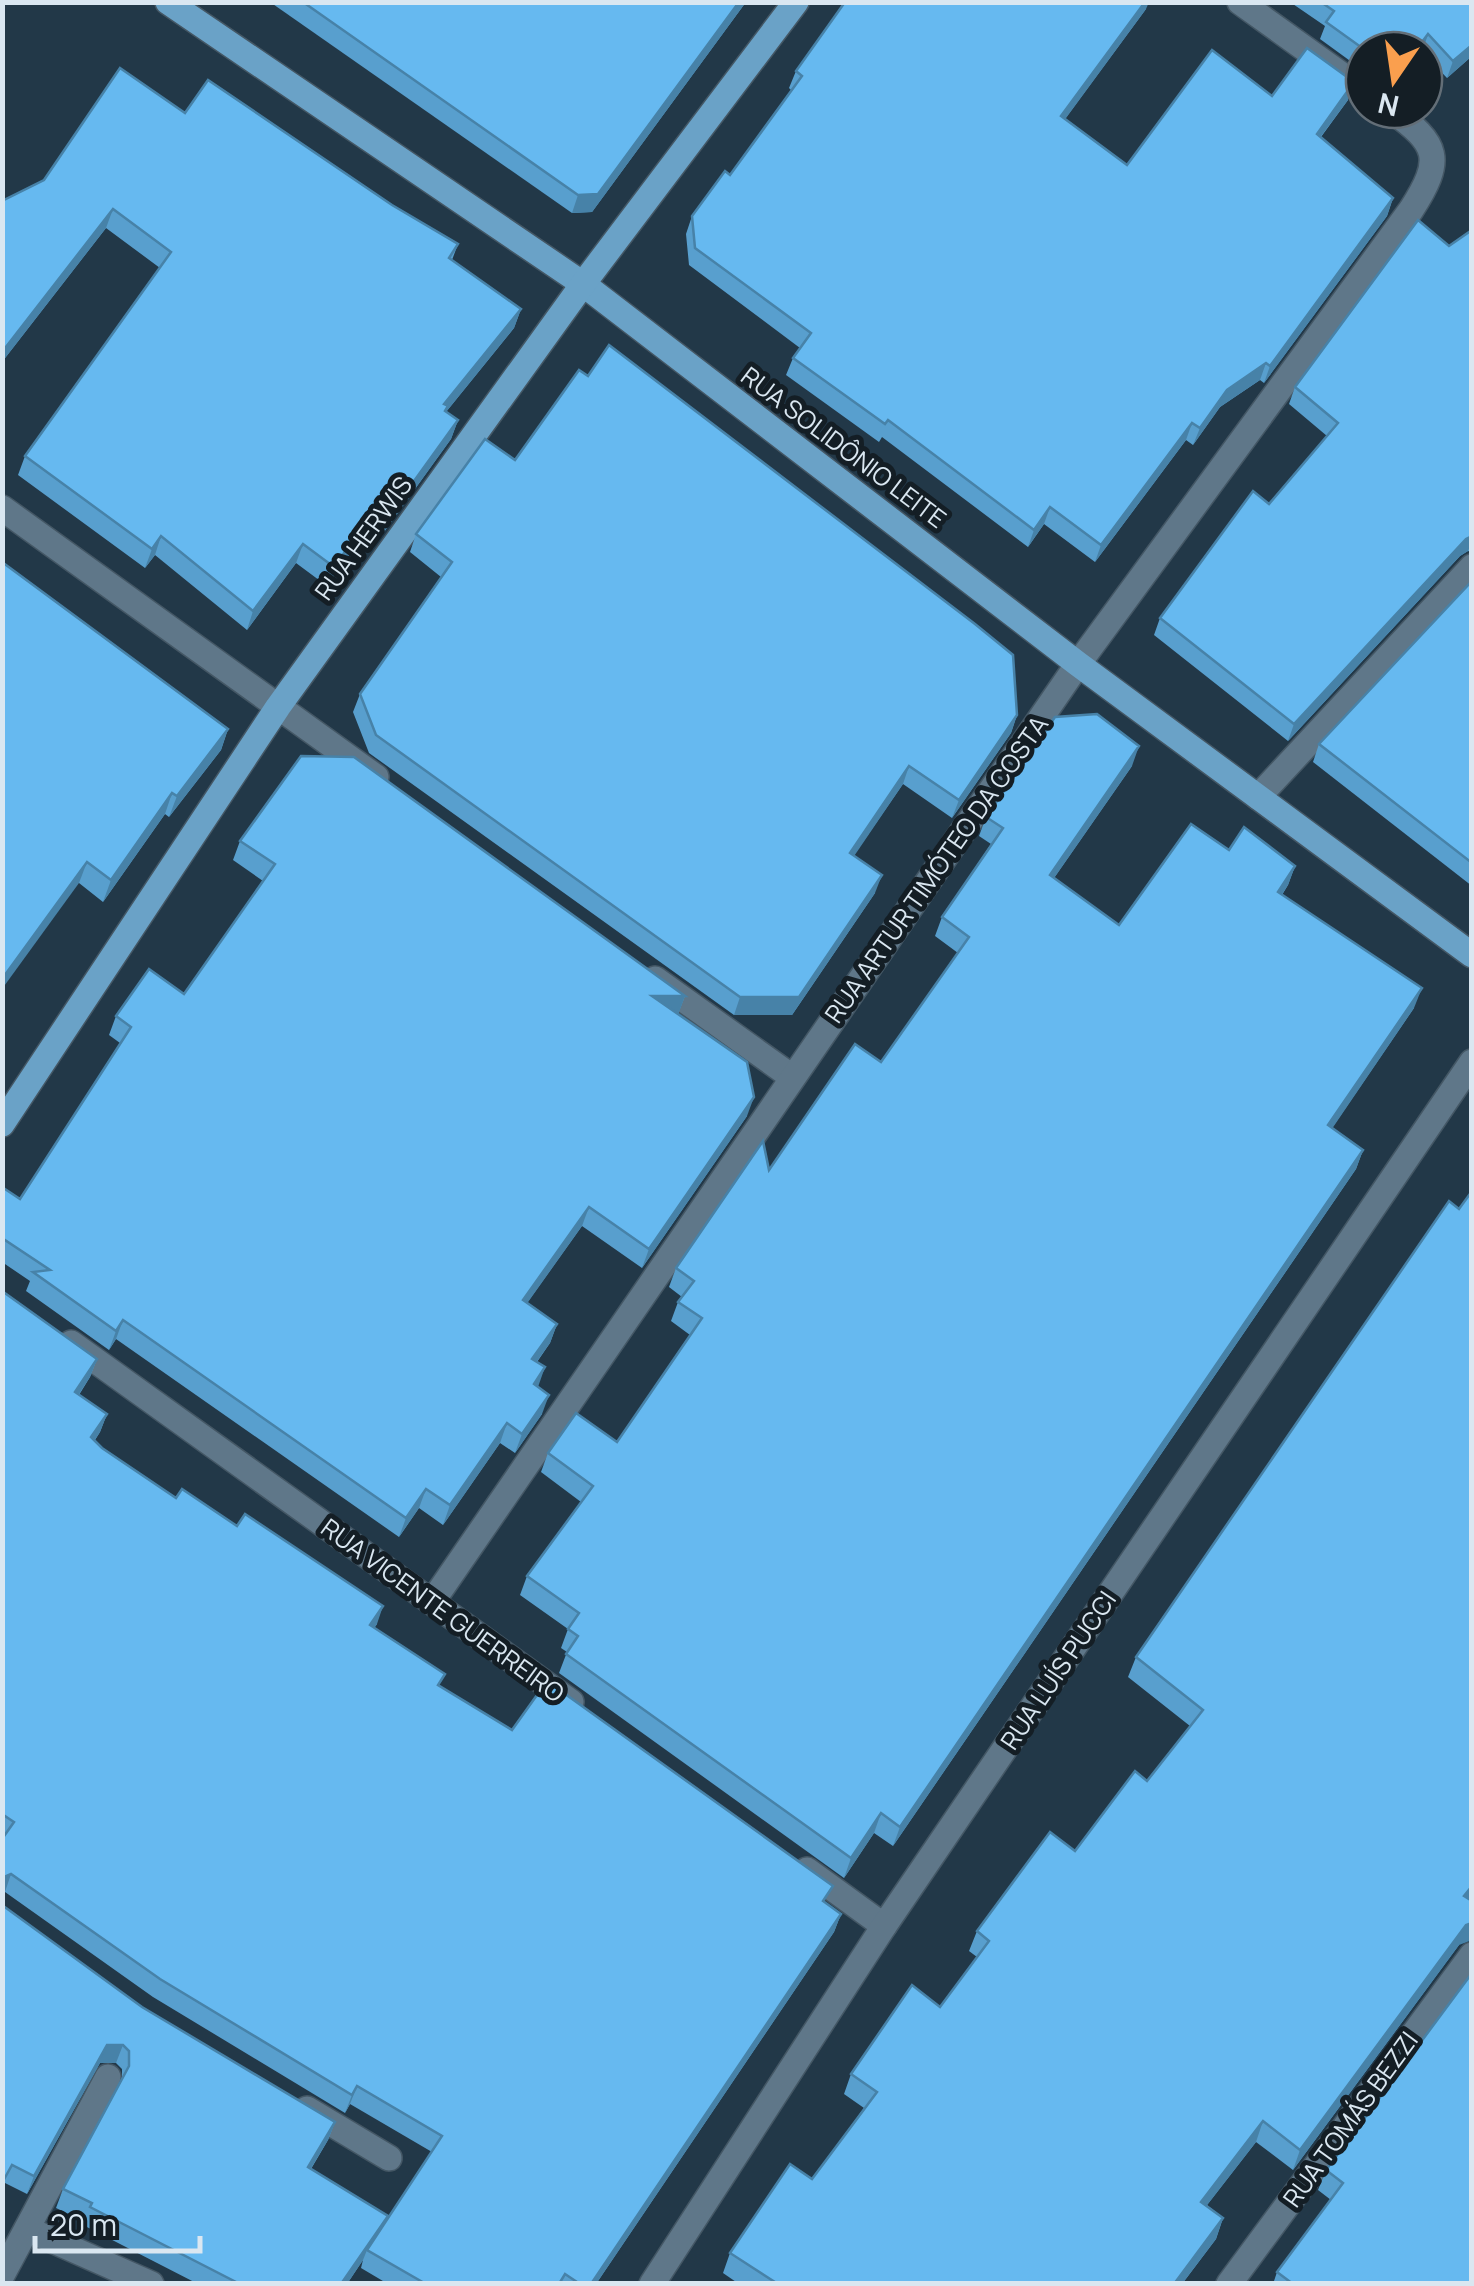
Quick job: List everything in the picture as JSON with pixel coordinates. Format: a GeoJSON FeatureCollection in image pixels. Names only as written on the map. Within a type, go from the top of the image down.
{"type":"FeatureCollection","features":[{"type":"Feature","properties":{"kind":"main road","name":"RUA SOLIDÔNIO LEITE"},"geometry":{"type":"LineString","coordinates":[[168,2],[583,284],[1078,664],[1472,955]]}},
{"type":"Feature","properties":{"kind":"main road","name":"RUA HERWIS"},"geometry":{"type":"LineString","coordinates":[[3,1122],[278,707],[583,284],[796,2]]}},
{"type":"Feature","properties":{"kind":"street"},"geometry":{"type":"LineString","coordinates":[[1240,2],[1344,77]]}},
{"type":"Feature","properties":{"kind":"street","name":"RUA ARTUR TIMÓTEO DA COSTA"},"geometry":{"type":"LineString","coordinates":[[432,1602],[1078,664],[1411,210],[1431,174],[1434,156],[1428,139],[1417,130]]}},
{"type":"Feature","properties":{"kind":"street"},"geometry":{"type":"LineString","coordinates":[[2,508],[390,788]]}},
{"type":"Feature","properties":{"kind":"street"},"geometry":{"type":"LineString","coordinates":[[1258,796],[1472,566]]}},
{"type":"Feature","properties":{"kind":"street"},"geometry":{"type":"LineString","coordinates":[[631,962],[792,1078]]}},
{"type":"Feature","properties":{"kind":"street","name":"RUA LUÍS PUCCI"},"geometry":{"type":"LineString","coordinates":[[652,2284],[884,1926],[1472,1062]]}},
{"type":"Feature","properties":{"kind":"street","name":"RUA VICENTE GUERREIRO"},"geometry":{"type":"LineString","coordinates":[[50,1328],[594,1718]]}},
{"type":"Feature","properties":{"kind":"street"},"geometry":{"type":"LineString","coordinates":[[788,1856],[884,1926]]}},
{"type":"Feature","properties":{"kind":"street","name":"RUA TOMÁS BEZZI"},"geometry":{"type":"LineString","coordinates":[[1229,2284],[1472,1955]]}},
{"type":"Feature","properties":{"kind":"street"},"geometry":{"type":"LineString","coordinates":[[2,2275],[108,2078]]}},
{"type":"Feature","properties":{"kind":"street"},"geometry":{"type":"LineString","coordinates":[[292,2100],[390,2158]]}},
{"type":"Feature","properties":{"kind":"street"},"geometry":{"type":"LineString","coordinates":[[27,2229],[151,2284]]}},
{"type":"Feature","properties":{"kind":"building"},"geometry":{"type":"Polygon","coordinates":[[[303,2],[739,2],[598,194],[578,195],[303,2]]]}},
{"type":"Feature","properties":{"kind":"building"},"geometry":{"type":"Polygon","coordinates":[[[845,2],[1145,2],[1061,116],[1127,165],[1212,50],[1272,96],[1307,48],[1344,75],[1344,96],[1317,134],[1393,198],[1270,366],[1266,363],[1227,390],[1200,428],[1192,423],[1101,545],[1050,507],[1034,530],[888,420],[885,424],[793,358],[811,333],[695,248],[692,216],[725,171],[730,175],[802,76],[796,71],[845,2]]]}},
{"type":"Feature","properties":{"kind":"building"},"geometry":{"type":"Polygon","coordinates":[[[1321,2],[1472,2],[1472,45],[1453,61],[1444,51],[1444,30],[1344,30],[1344,35],[1326,22],[1334,11],[1321,2]]]}},
{"type":"Feature","properties":{"kind":"building"},"geometry":{"type":"Polygon","coordinates":[[[120,68],[185,113],[208,80],[392,205],[458,244],[449,258],[521,309],[444,404],[448,406],[445,411],[458,420],[391,513],[379,504],[334,567],[303,544],[253,611],[161,536],[152,549],[25,456],[171,252],[113,209],[2,352],[2,201],[44,180],[120,68]]]}},
{"type":"Feature","properties":{"kind":"building"},"geometry":{"type":"Polygon","coordinates":[[[1418,220],[1449,246],[1472,230],[1472,536],[1294,724],[1160,618],[1253,491],[1269,504],[1338,423],[1295,387],[1418,220]]]}},
{"type":"Feature","properties":{"kind":"building"},"geometry":{"type":"Polygon","coordinates":[[[609,345],[1013,655],[1017,715],[959,800],[909,766],[850,853],[882,875],[799,997],[740,997],[376,735],[360,694],[452,562],[416,534],[485,439],[515,460],[579,370],[588,376],[609,345]]]}},
{"type":"Feature","properties":{"kind":"building"},"geometry":{"type":"Polygon","coordinates":[[[2,562],[228,729],[177,796],[172,793],[111,880],[87,862],[2,979],[2,562]]]}},
{"type":"Feature","properties":{"kind":"building"},"geometry":{"type":"Polygon","coordinates":[[[1472,581],[1472,863],[1319,744],[1472,581]]]}},
{"type":"Feature","properties":{"kind":"building"},"geometry":{"type":"Polygon","coordinates":[[[1097,714],[1139,746],[1050,875],[1119,925],[1191,824],[1229,850],[1244,827],[1295,866],[1278,892],[1422,988],[1328,1125],[1363,1150],[900,1827],[881,1813],[851,1858],[566,1654],[578,1636],[568,1629],[579,1613],[527,1576],[593,1486],[548,1453],[576,1413],[617,1442],[702,1318],[678,1302],[694,1281],[676,1268],[763,1141],[769,1170],[855,1044],[881,1062],[969,937],[942,917],[1003,828],[986,817],[1055,717],[1097,714]]]}},
{"type":"Feature","properties":{"kind":"building"},"geometry":{"type":"Polygon","coordinates":[[[301,756],[354,757],[685,996],[652,996],[747,1062],[754,1097],[649,1249],[589,1207],[523,1300],[557,1324],[532,1359],[545,1367],[534,1384],[549,1395],[522,1434],[507,1423],[450,1505],[426,1489],[406,1518],[123,1320],[116,1331],[33,1272],[50,1270],[2,1238],[2,1187],[20,1199],[131,1027],[116,1016],[149,969],[184,994],[275,864],[240,841],[301,756]]]}},
{"type":"Feature","properties":{"kind":"building"},"geometry":{"type":"Polygon","coordinates":[[[1472,1191],[1472,1886],[1464,1896],[1472,1901],[1472,1923],[1466,1925],[1300,2150],[1263,2121],[1201,2202],[1223,2218],[1174,2284],[778,2284],[730,2253],[790,2164],[812,2179],[877,2092],[851,2074],[912,1985],[940,2007],[989,1941],[977,1931],[1050,1832],[1075,1851],[1135,1771],[1147,1781],[1203,1710],[1136,1657],[1449,1201],[1459,1209],[1472,1191]]]}},
{"type":"Feature","properties":{"kind":"building"},"geometry":{"type":"Polygon","coordinates":[[[2,1291],[97,1359],[75,1392],[107,1414],[91,1437],[102,1448],[176,1498],[182,1489],[237,1526],[245,1514],[383,1606],[370,1625],[445,1674],[438,1685],[512,1730],[547,1681],[833,1886],[823,1901],[841,1914],[591,2284],[580,2284],[565,2274],[559,2284],[426,2284],[367,2250],[442,2136],[357,2086],[352,2095],[160,1979],[11,1874],[2,1878],[2,1839],[14,1822],[2,1814],[2,1291]]]}},
{"type":"Feature","properties":{"kind":"building"},"geometry":{"type":"Polygon","coordinates":[[[2,1905],[142,2007],[335,2122],[308,2167],[388,2216],[341,2284],[240,2284],[90,2207],[92,2203],[63,2189],[129,2066],[129,2051],[123,2045],[107,2045],[34,2176],[12,2165],[2,2183],[2,1905]]]}},
{"type":"Feature","properties":{"kind":"building"},"geometry":{"type":"Polygon","coordinates":[[[1472,1973],[1472,2284],[1293,2284],[1277,2272],[1343,2183],[1326,2170],[1472,1973]]]}}]}
